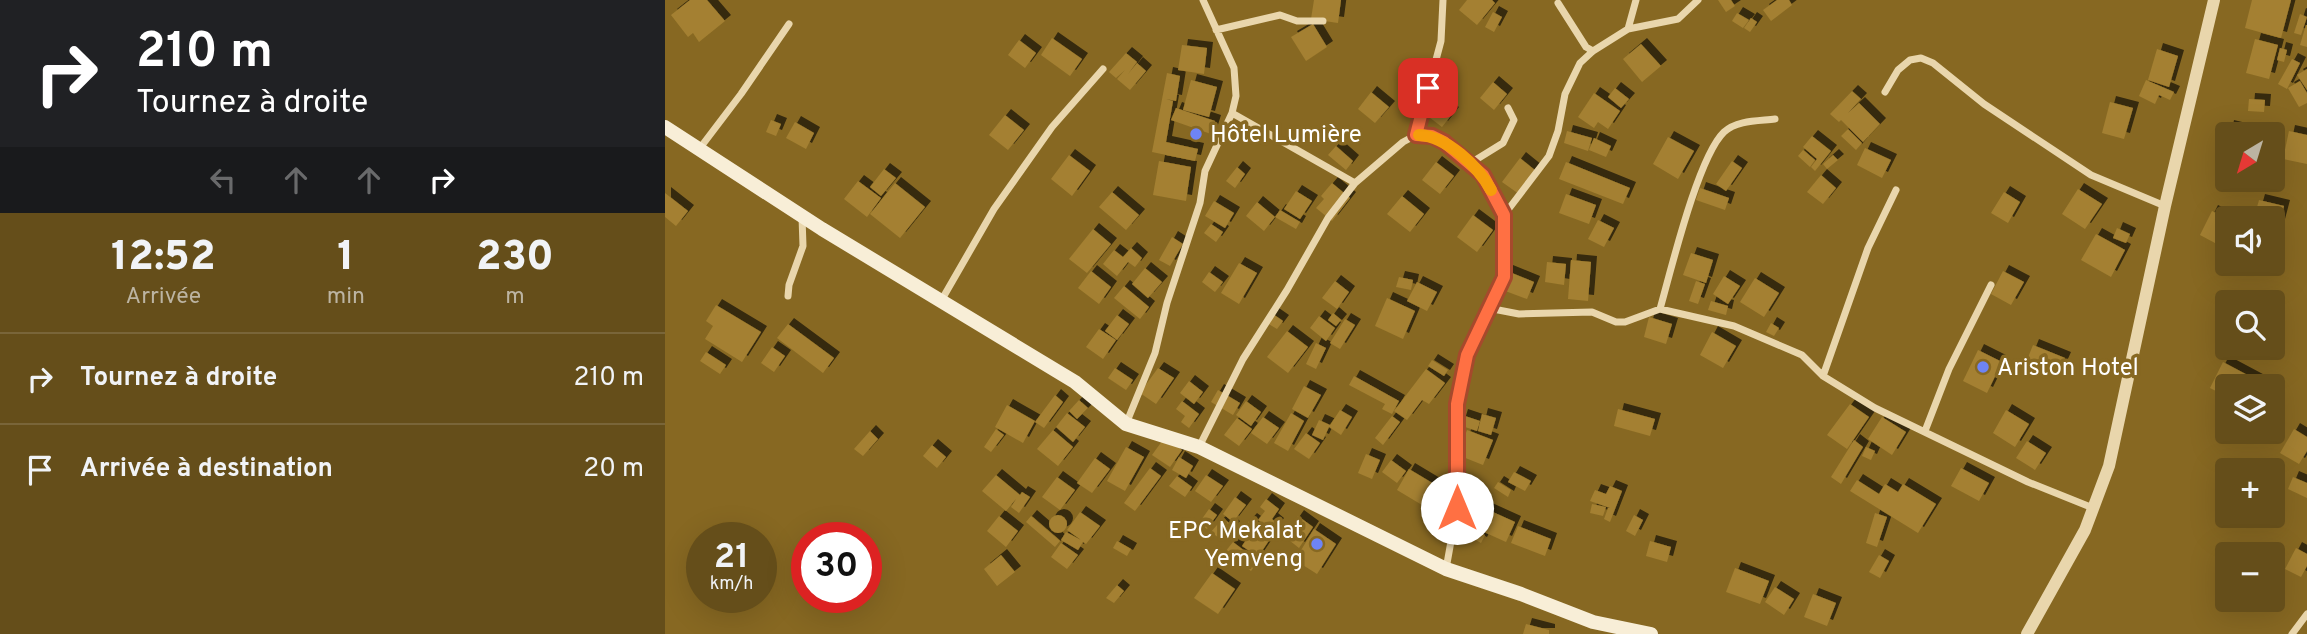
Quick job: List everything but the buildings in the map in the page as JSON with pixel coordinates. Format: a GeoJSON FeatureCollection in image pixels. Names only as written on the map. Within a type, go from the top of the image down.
{"type":"FeatureCollection","features":[{"type":"Feature","properties":{"kind":"main road"},"geometry":{"type":"LineString","coordinates":[[665,127],[940,302],[1075,382],[1126,424],[1199,447],[1446,569],[1521,593],[1593,622],[1651,634]]}},
{"type":"Feature","properties":{"kind":"street"},"geometry":{"type":"LineString","coordinates":[[1126,424],[1155,353],[1167,303],[1200,204],[1205,171],[1232,113],[1236,96],[1234,68],[1203,0]]}},
{"type":"Feature","properties":{"kind":"street"},"geometry":{"type":"LineString","coordinates":[[1416,135],[1441,41],[1443,0]]}},
{"type":"Feature","properties":{"kind":"street"},"geometry":{"type":"LineString","coordinates":[[1628,29],[1636,0]]}},
{"type":"Feature","properties":{"kind":"street"},"geometry":{"type":"LineString","coordinates":[[1504,215],[1549,156],[1558,131],[1565,94],[1580,63],[1593,51],[1628,29],[1678,19],[1698,0]]}},
{"type":"Feature","properties":{"kind":"street"},"geometry":{"type":"LineString","coordinates":[[2027,634],[2085,530],[2109,466],[2165,206],[2214,0]]}},
{"type":"Feature","properties":{"kind":"street"},"geometry":{"type":"LineString","coordinates":[[1558,2],[1586,47],[1593,51]]}},
{"type":"Feature","properties":{"kind":"street"},"geometry":{"type":"LineString","coordinates":[[1216,30],[1280,15],[1297,21],[1323,21]]}},
{"type":"Feature","properties":{"kind":"street"},"geometry":{"type":"LineString","coordinates":[[700,148],[789,24]]}},
{"type":"Feature","properties":{"kind":"street"},"geometry":{"type":"LineString","coordinates":[[1885,92],[1898,70],[1910,60],[1921,58],[1933,63],[1984,104],[2091,175],[2165,206]]}},
{"type":"Feature","properties":{"kind":"street"},"geometry":{"type":"LineString","coordinates":[[940,302],[994,209],[1052,127],[1103,69]]}},
{"type":"Feature","properties":{"kind":"street"},"geometry":{"type":"LineString","coordinates":[[1469,164],[1503,143],[1514,120],[1508,108]]}},
{"type":"Feature","properties":{"kind":"street"},"geometry":{"type":"LineString","coordinates":[[1232,113],[1355,183]]}},
{"type":"Feature","properties":{"kind":"street"},"geometry":{"type":"LineString","coordinates":[[1660,309],[1703,166],[1715,144],[1724,132],[1736,124],[1775,119]]}},
{"type":"Feature","properties":{"kind":"street"},"geometry":{"type":"LineString","coordinates":[[1199,447],[1243,359],[1328,218],[1355,183],[1403,142],[1416,135],[1432,136],[1444,142],[1483,175],[1504,215],[1504,277],[1467,355],[1457,404],[1457,508],[1446,569]]}},
{"type":"Feature","properties":{"kind":"street"},"geometry":{"type":"LineString","coordinates":[[1823,376],[1868,248],[1896,190]]}},
{"type":"Feature","properties":{"kind":"street"},"geometry":{"type":"LineString","coordinates":[[788,296],[789,285],[803,246],[802,216]]}},
{"type":"Feature","properties":{"kind":"street"},"geometry":{"type":"LineString","coordinates":[[1925,431],[1949,369],[1991,285]]}},
{"type":"Feature","properties":{"kind":"street"},"geometry":{"type":"LineString","coordinates":[[1488,308],[1519,314],[1592,312],[1616,322],[1625,322],[1660,309],[1734,326],[1802,355],[1823,376],[1875,408],[2028,482],[2093,508]]}},
{"type":"Feature","properties":{"kind":"street"},"geometry":{"type":"LineString","coordinates":[[2292,634],[2307,614]]}},
{"type":"Feature","properties":{"kind":"slow traffic"},"geometry":{"type":"LineString","coordinates":[[1419,135],[1432,136],[1444,142],[1483,175],[1491,190]]}},
{"type":"Feature","properties":{"kind":"place","name":"Hôtel Lumière"},"geometry":{"type":"Point","coordinates":[1196,134]}},
{"type":"Feature","properties":{"kind":"place","name":"Ariston Hotel"},"geometry":{"type":"Point","coordinates":[1983,367]}},
{"type":"Feature","properties":{"kind":"place","name":"EPC Mekalat Yemveng"},"geometry":{"type":"Point","coordinates":[1317,544]}},
{"type":"Feature","properties":{"kind":"route"},"geometry":{"type":"LineString","coordinates":[[1428,88],[1416,135],[1432,136],[1444,142],[1483,175],[1504,215],[1504,277],[1467,355],[1457,404],[1457,508]]}}]}
